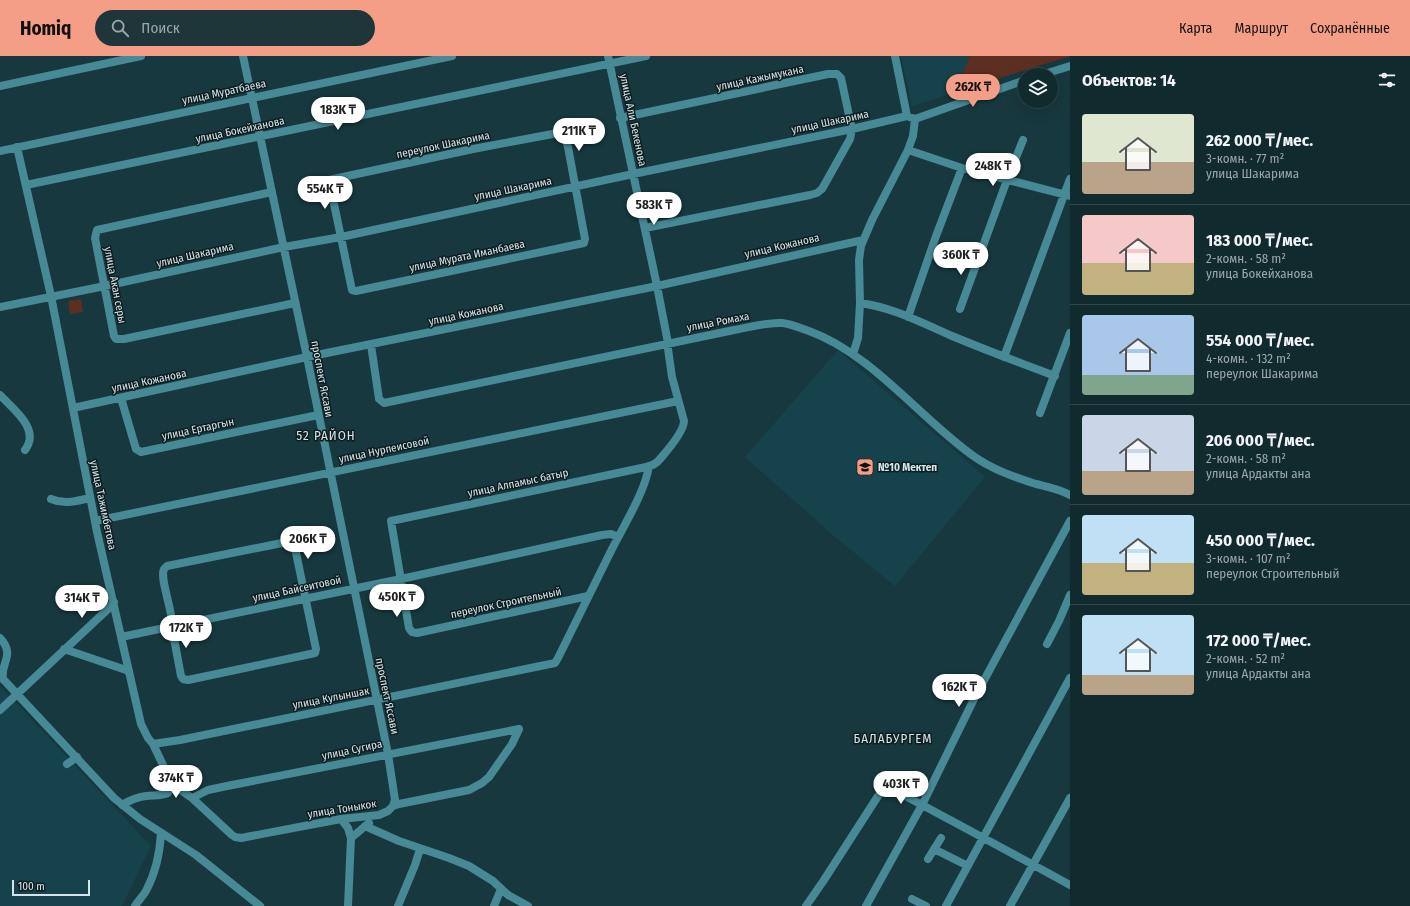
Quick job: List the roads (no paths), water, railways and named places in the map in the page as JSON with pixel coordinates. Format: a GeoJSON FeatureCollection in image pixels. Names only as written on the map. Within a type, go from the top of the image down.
{"type":"FeatureCollection","features":[{"type":"Feature","properties":{"kind":"street"},"geometry":{"type":"LineString","coordinates":[[0,86],[141,56]]}},
{"type":"Feature","properties":{"kind":"street","name":"проспект Яссави"},"geometry":{"type":"LineString","coordinates":[[243,56],[307,357],[388,754],[395,800],[393,806]]}},
{"type":"Feature","properties":{"kind":"street","name":"улица Муратбаева"},"geometry":{"type":"LineString","coordinates":[[0,151],[452,56]]}},
{"type":"Feature","properties":{"kind":"street","name":"улица Бокейханова"},"geometry":{"type":"LineString","coordinates":[[26,185],[261,137],[608,60],[646,56]]}},
{"type":"Feature","properties":{"kind":"street"},"geometry":{"type":"LineString","coordinates":[[895,56],[911,117],[913,136],[923,155]]}},
{"type":"Feature","properties":{"kind":"street","name":"улица Али Бекенова"},"geometry":{"type":"LineString","coordinates":[[608,60],[657,286],[668,343],[670,365],[684,421],[683,426],[676,438],[659,460],[649,466]]}},
{"type":"Feature","properties":{"kind":"street"},"geometry":{"type":"LineString","coordinates":[[1058,70],[1070,66]]}},
{"type":"Feature","properties":{"kind":"street","name":"улица Кажымукана"},"geometry":{"type":"LineString","coordinates":[[620,118],[835,74],[839,75],[841,78],[852,129]]}},
{"type":"Feature","properties":{"kind":"street","name":"улица Шакарима"},"geometry":{"type":"LineString","coordinates":[[0,307],[911,117],[1018,82]]}},
{"type":"Feature","properties":{"kind":"street"},"geometry":{"type":"LineString","coordinates":[[645,228],[817,193],[822,189],[850,139],[852,129]]}},
{"type":"Feature","properties":{"kind":"street","name":"переулок Шакарима"},"geometry":{"type":"LineString","coordinates":[[341,237],[329,180],[465,151],[560,133],[565,136],[575,187]]}},
{"type":"Feature","properties":{"kind":"street"},"geometry":{"type":"LineString","coordinates":[[853,354],[858,338],[860,303],[859,260],[863,240],[908,150],[913,136]]}},
{"type":"Feature","properties":{"kind":"street"},"geometry":{"type":"LineString","coordinates":[[960,308],[1023,140]]}},
{"type":"Feature","properties":{"kind":"street","name":"улица Тажимбетова"},"geometry":{"type":"LineString","coordinates":[[17,147],[50,296],[95,521],[129,672],[144,731],[153,744],[172,784],[192,798],[232,835]]}},
{"type":"Feature","properties":{"kind":"street"},"geometry":{"type":"LineString","coordinates":[[908,150],[962,168],[1067,195]]}},
{"type":"Feature","properties":{"kind":"street"},"geometry":{"type":"LineString","coordinates":[[908,317],[936,236],[962,168]]}},
{"type":"Feature","properties":{"kind":"street"},"geometry":{"type":"LineString","coordinates":[[1004,357],[1067,195],[1070,179]]}},
{"type":"Feature","properties":{"kind":"street","name":"улица Мурата Иманбаева"},"geometry":{"type":"LineString","coordinates":[[341,237],[350,287],[354,291],[575,245],[584,243],[586,239],[575,187]]}},
{"type":"Feature","properties":{"kind":"street","name":"улица Акан серы"},"geometry":{"type":"LineString","coordinates":[[272,192],[97,230],[95,238],[114,336],[119,339],[295,303]]}},
{"type":"Feature","properties":{"kind":"street","name":"улица Кожанова"},"geometry":{"type":"LineString","coordinates":[[73,408],[307,357],[657,286],[837,244],[863,240]]}},
{"type":"Feature","properties":{"kind":"street"},"geometry":{"type":"LineString","coordinates":[[860,303],[884,308],[1055,376]]}},
{"type":"Feature","properties":{"kind":"street","name":"улица Ромаха"},"geometry":{"type":"LineString","coordinates":[[370,345],[380,399],[384,402],[734,330],[782,323],[794,325],[813,332],[853,354],[888,382],[972,456],[1011,476],[1058,489],[1070,495]]}},
{"type":"Feature","properties":{"kind":"street"},"geometry":{"type":"LineString","coordinates":[[1040,413],[1070,333]]}},
{"type":"Feature","properties":{"kind":"street"},"geometry":{"type":"LineString","coordinates":[[0,395],[26,423],[30,435],[26,450]]}},
{"type":"Feature","properties":{"kind":"street","name":"улица Ертаргын"},"geometry":{"type":"LineString","coordinates":[[121,398],[136,449],[141,452],[318,415]]}},
{"type":"Feature","properties":{"kind":"street","name":"улица Нурпеисовой"},"geometry":{"type":"LineString","coordinates":[[95,521],[678,401]]}},
{"type":"Feature","properties":{"kind":"street"},"geometry":{"type":"LineString","coordinates":[[588,596],[637,501],[647,476],[649,466]]}},
{"type":"Feature","properties":{"kind":"street","name":"улица Алпамыс батыр"},"geometry":{"type":"LineString","coordinates":[[401,579],[390,521],[649,466]]}},
{"type":"Feature","properties":{"kind":"street"},"geometry":{"type":"LineString","coordinates":[[51,498],[64,502],[72,502],[90,498]]}},
{"type":"Feature","properties":{"kind":"street"},"geometry":{"type":"LineString","coordinates":[[866,906],[922,805],[975,698],[1070,521]]}},
{"type":"Feature","properties":{"kind":"street","name":"улица Байсеитовой"},"geometry":{"type":"LineString","coordinates":[[121,637],[401,579],[602,535],[611,534],[618,537]]}},
{"type":"Feature","properties":{"kind":"street"},"geometry":{"type":"LineString","coordinates":[[290,542],[295,548],[306,599],[316,653],[188,680],[183,679],[181,676],[169,602],[162,574],[164,569],[168,566],[290,542]]}},
{"type":"Feature","properties":{"kind":"street","name":"переулок Строительный"},"geometry":{"type":"LineString","coordinates":[[401,579],[409,630],[414,633],[588,596]]}},
{"type":"Feature","properties":{"kind":"street","name":"улица Кулыншак"},"geometry":{"type":"LineString","coordinates":[[153,744],[180,740],[551,664],[557,661],[588,596]]}},
{"type":"Feature","properties":{"kind":"street"},"geometry":{"type":"LineString","coordinates":[[1047,644],[1070,597]]}},
{"type":"Feature","properties":{"kind":"street"},"geometry":{"type":"LineString","coordinates":[[0,710],[114,602]]}},
{"type":"Feature","properties":{"kind":"street"},"geometry":{"type":"LineString","coordinates":[[0,638],[4,642],[7,653],[1,671],[3,679],[122,805],[140,819],[196,855],[260,906]]}},
{"type":"Feature","properties":{"kind":"street"},"geometry":{"type":"LineString","coordinates":[[64,649],[129,672]]}},
{"type":"Feature","properties":{"kind":"street"},"geometry":{"type":"LineString","coordinates":[[946,906],[1070,678]]}},
{"type":"Feature","properties":{"kind":"street","name":"улица Сугира"},"geometry":{"type":"LineString","coordinates":[[192,798],[208,790],[226,786],[519,729],[512,744],[489,777],[475,787]]}},
{"type":"Feature","properties":{"kind":"street"},"geometry":{"type":"LineString","coordinates":[[67,764],[77,757]]}},
{"type":"Feature","properties":{"kind":"street"},"geometry":{"type":"LineString","coordinates":[[122,805],[137,798],[164,795],[168,792],[172,784]]}},
{"type":"Feature","properties":{"kind":"street","name":"улица Тоныкок"},"geometry":{"type":"LineString","coordinates":[[232,835],[241,838],[341,819],[379,815],[388,811],[393,806],[469,790],[475,787]]}},
{"type":"Feature","properties":{"kind":"street"},"geometry":{"type":"LineString","coordinates":[[806,906],[878,796],[884,789],[890,788],[950,818],[1070,886]]}},
{"type":"Feature","properties":{"kind":"street"},"geometry":{"type":"LineString","coordinates":[[1010,906],[1070,798]]}},
{"type":"Feature","properties":{"kind":"street"},"geometry":{"type":"LineString","coordinates":[[351,838],[379,815]]}},
{"type":"Feature","properties":{"kind":"street"},"geometry":{"type":"LineString","coordinates":[[341,819],[348,828],[351,838],[348,906]]}},
{"type":"Feature","properties":{"kind":"street"},"geometry":{"type":"LineString","coordinates":[[365,826],[399,841],[469,866],[528,906]]}},
{"type":"Feature","properties":{"kind":"street"},"geometry":{"type":"LineString","coordinates":[[135,906],[146,891],[154,871],[161,833]]}},
{"type":"Feature","properties":{"kind":"street"},"geometry":{"type":"LineString","coordinates":[[928,859],[941,838]]}},
{"type":"Feature","properties":{"kind":"street"},"geometry":{"type":"LineString","coordinates":[[398,906],[416,865],[420,849]]}},
{"type":"Feature","properties":{"kind":"street"},"geometry":{"type":"LineString","coordinates":[[934,849],[968,866]]}},
{"type":"Feature","properties":{"kind":"street"},"geometry":{"type":"LineString","coordinates":[[494,906],[501,889]]}},
{"type":"Feature","properties":{"kind":"street"},"geometry":{"type":"LineString","coordinates":[[912,899],[926,906]]}},
{"type":"Feature","properties":{"kind":"place","name":"№10 Мектеп"},"geometry":{"type":"Point","coordinates":[865,467]}},
{"type":"Feature","properties":{"kind":"district","name":"52 РАЙОН"},"geometry":{"type":"Point","coordinates":[326,435]}},
{"type":"Feature","properties":{"kind":"district","name":"БАЛАБУРГЕМ"},"geometry":{"type":"Point","coordinates":[893,738]}}]}
